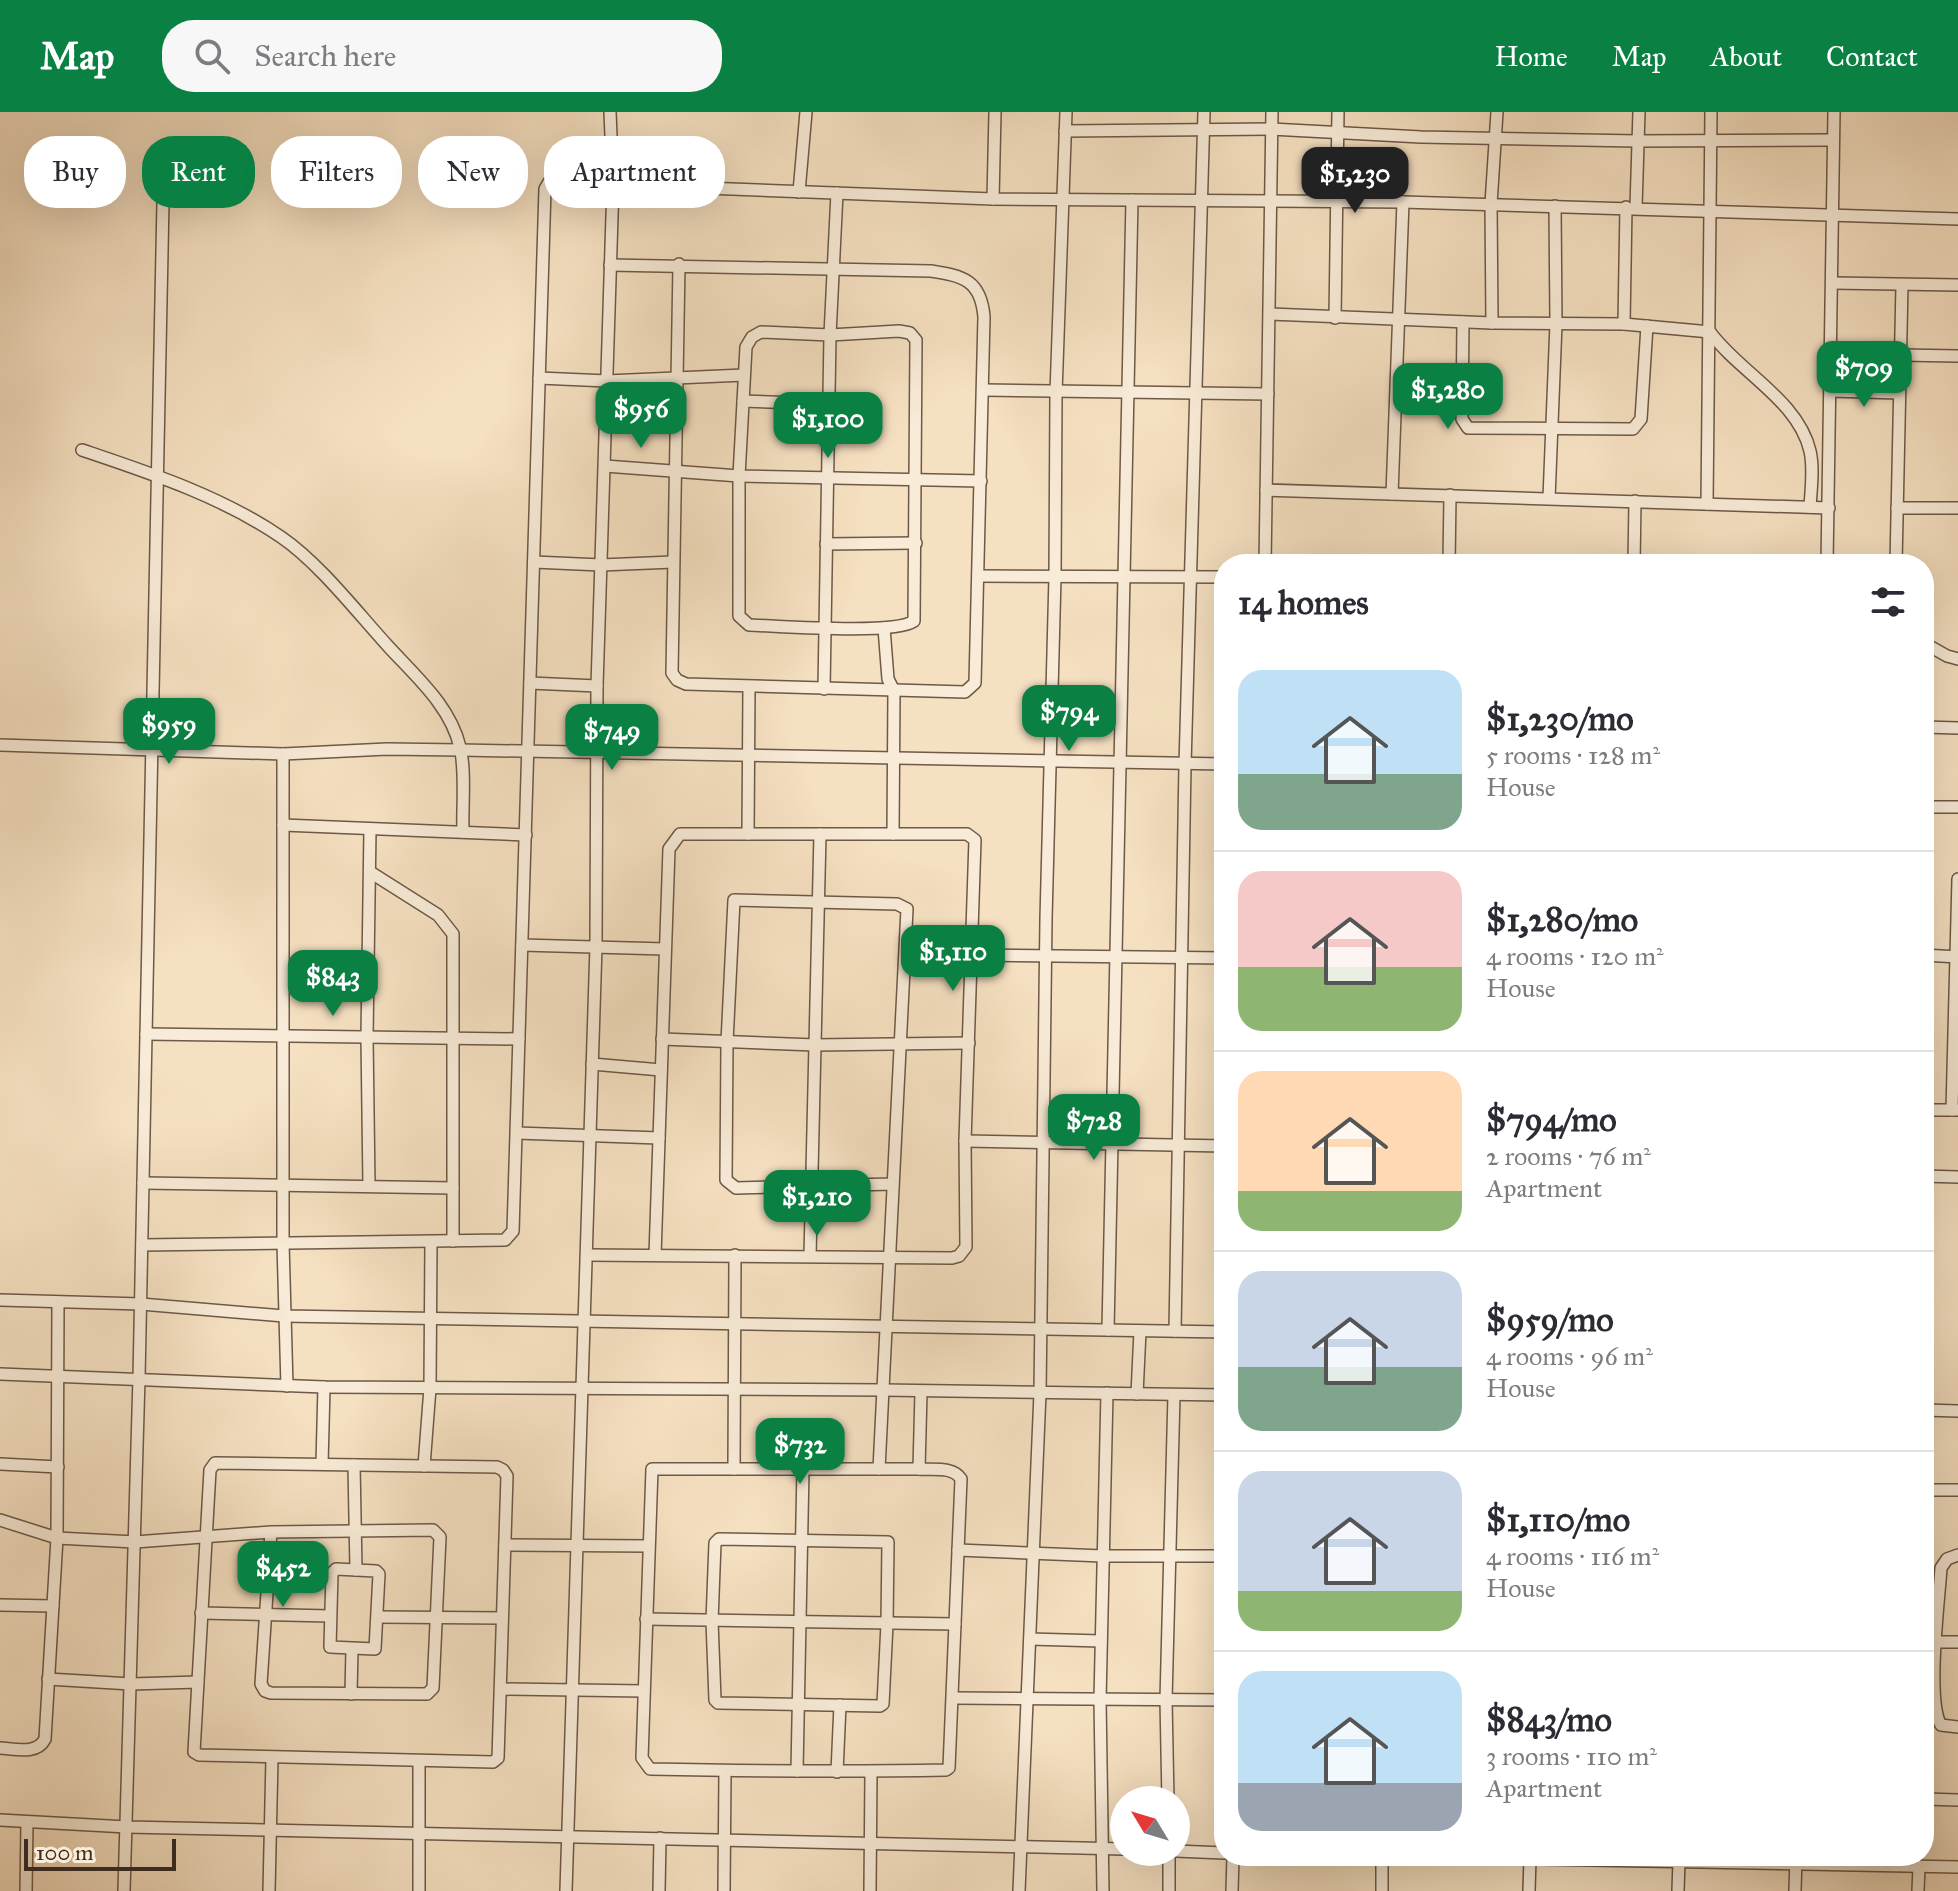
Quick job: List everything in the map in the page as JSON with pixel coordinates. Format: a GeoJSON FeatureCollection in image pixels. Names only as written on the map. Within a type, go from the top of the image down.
{"type":"FeatureCollection","features":[{"type":"Feature","properties":{"kind":"street"},"geometry":{"type":"LineString","coordinates":[[610,112],[611,136]]}},
{"type":"Feature","properties":{"kind":"street"},"geometry":{"type":"LineString","coordinates":[[799,192],[806,112]]}},
{"type":"Feature","properties":{"kind":"street"},"geometry":{"type":"LineString","coordinates":[[993,199],[995,112]]}},
{"type":"Feature","properties":{"kind":"street"},"geometry":{"type":"LineString","coordinates":[[1019,1891],[1040,1393],[1056,393],[1066,112]]}},
{"type":"Feature","properties":{"kind":"street"},"geometry":{"type":"LineString","coordinates":[[1175,1331],[1185,765],[1204,112]]}},
{"type":"Feature","properties":{"kind":"street"},"geometry":{"type":"LineString","coordinates":[[1265,554],[1272,112]]}},
{"type":"Feature","properties":{"kind":"street"},"geometry":{"type":"LineString","coordinates":[[1335,318],[1338,112]]}},
{"type":"Feature","properties":{"kind":"street"},"geometry":{"type":"LineString","coordinates":[[1492,323],[1491,204],[1497,112]]}},
{"type":"Feature","properties":{"kind":"street"},"geometry":{"type":"LineString","coordinates":[[1624,324],[1639,112]]}},
{"type":"Feature","properties":{"kind":"street"},"geometry":{"type":"LineString","coordinates":[[1707,504],[1711,112]]}},
{"type":"Feature","properties":{"kind":"street"},"geometry":{"type":"LineString","coordinates":[[1827,554],[1834,112]]}},
{"type":"Feature","properties":{"kind":"street"},"geometry":{"type":"LineString","coordinates":[[1065,131],[1271,129],[1338,135],[1638,141],[1832,140]]}},
{"type":"Feature","properties":{"kind":"street"},"geometry":{"type":"LineString","coordinates":[[725,189],[993,199],[1631,207],[1958,219]]}},
{"type":"Feature","properties":{"kind":"street"},"geometry":{"type":"LineString","coordinates":[[824,689],[830,335],[837,193]]}},
{"type":"Feature","properties":{"kind":"street"},"geometry":{"type":"LineString","coordinates":[[1108,1330],[1132,200]]}},
{"type":"Feature","properties":{"kind":"street"},"geometry":{"type":"LineString","coordinates":[[1392,494],[1403,202]]}},
{"type":"Feature","properties":{"kind":"street"},"geometry":{"type":"LineString","coordinates":[[1549,498],[1556,324],[1555,206]]}},
{"type":"Feature","properties":{"kind":"street"},"geometry":{"type":"LineString","coordinates":[[124,1891],[141,1304],[163,208]]}},
{"type":"Feature","properties":{"kind":"street"},"geometry":{"type":"LineString","coordinates":[[142,1245],[505,1240],[513,1231],[544,208]]}},
{"type":"Feature","properties":{"kind":"street"},"geometry":{"type":"LineString","coordinates":[[566,1891],[586,1320],[596,946],[597,686],[612,208]]}},
{"type":"Feature","properties":{"kind":"street"},"geometry":{"type":"LineString","coordinates":[[610,265],[679,264],[931,271],[964,278],[972,283],[984,308],[975,683],[972,689],[965,692],[894,691],[686,684],[677,680],[672,673],[679,264]]}},
{"type":"Feature","properties":{"kind":"street"},"geometry":{"type":"LineString","coordinates":[[1833,283],[1958,285]]}},
{"type":"Feature","properties":{"kind":"street"},"geometry":{"type":"LineString","coordinates":[[1896,554],[1902,285]]}},
{"type":"Feature","properties":{"kind":"street"},"geometry":{"type":"LineString","coordinates":[[1270,314],[1492,323],[1624,324],[1710,332],[1734,361],[1793,416],[1804,433],[1811,454],[1810,507]]}},
{"type":"Feature","properties":{"kind":"street"},"geometry":{"type":"LineString","coordinates":[[1463,322],[1462,419],[1465,426],[1552,428],[1633,429],[1638,426],[1647,326]]}},
{"type":"Feature","properties":{"kind":"street"},"geometry":{"type":"LineString","coordinates":[[899,331],[910,333],[916,340],[914,621],[884,628],[749,625],[739,616],[739,476],[746,347],[752,337],[761,332],[830,335],[899,331]]}},
{"type":"Feature","properties":{"kind":"street"},"geometry":{"type":"LineString","coordinates":[[1900,355],[1958,356]]}},
{"type":"Feature","properties":{"kind":"street"},"geometry":{"type":"LineString","coordinates":[[539,378],[607,381],[744,375]]}},
{"type":"Feature","properties":{"kind":"street"},"geometry":{"type":"LineString","coordinates":[[984,390],[1268,394]]}},
{"type":"Feature","properties":{"kind":"street"},"geometry":{"type":"LineString","coordinates":[[1831,391],[1899,393]]}},
{"type":"Feature","properties":{"kind":"street"},"geometry":{"type":"LineString","coordinates":[[743,401],[830,404]]}},
{"type":"Feature","properties":{"kind":"street"},"geometry":{"type":"LineString","coordinates":[[82,450],[158,475],[240,512],[284,538],[339,590],[436,698],[452,723],[461,750],[463,832]]}},
{"type":"Feature","properties":{"kind":"street"},"geometry":{"type":"LineString","coordinates":[[605,466],[739,476],[981,481]]}},
{"type":"Feature","properties":{"kind":"street"},"geometry":{"type":"LineString","coordinates":[[1266,490],[1829,508]]}},
{"type":"Feature","properties":{"kind":"street"},"geometry":{"type":"LineString","coordinates":[[1449,554],[1450,495]]}},
{"type":"Feature","properties":{"kind":"street"},"geometry":{"type":"LineString","coordinates":[[1634,554],[1635,501]]}},
{"type":"Feature","properties":{"kind":"street"},"geometry":{"type":"LineString","coordinates":[[1897,508],[1958,508]]}},
{"type":"Feature","properties":{"kind":"street"},"geometry":{"type":"LineString","coordinates":[[826,544],[916,543]]}},
{"type":"Feature","properties":{"kind":"street"},"geometry":{"type":"LineString","coordinates":[[534,562],[601,565],[673,562]]}},
{"type":"Feature","properties":{"kind":"street"},"geometry":{"type":"LineString","coordinates":[[978,576],[1214,577]]}},
{"type":"Feature","properties":{"kind":"street"},"geometry":{"type":"LineString","coordinates":[[884,628],[888,679],[894,691],[893,834]]}},
{"type":"Feature","properties":{"kind":"street"},"geometry":{"type":"LineString","coordinates":[[1934,649],[1958,659]]}},
{"type":"Feature","properties":{"kind":"street"},"geometry":{"type":"LineString","coordinates":[[530,683],[597,686]]}},
{"type":"Feature","properties":{"kind":"street"},"geometry":{"type":"LineString","coordinates":[[748,834],[749,687]]}},
{"type":"Feature","properties":{"kind":"street"},"geometry":{"type":"LineString","coordinates":[[1934,727],[1958,728]]}},
{"type":"Feature","properties":{"kind":"street"},"geometry":{"type":"LineString","coordinates":[[0,745],[283,754],[387,749],[1214,764]]}},
{"type":"Feature","properties":{"kind":"street"},"geometry":{"type":"LineString","coordinates":[[283,754],[283,1243],[287,1386]]}},
{"type":"Feature","properties":{"kind":"street"},"geometry":{"type":"LineString","coordinates":[[1934,807],[1958,807]]}},
{"type":"Feature","properties":{"kind":"street"},"geometry":{"type":"LineString","coordinates":[[283,825],[526,835]]}},
{"type":"Feature","properties":{"kind":"street"},"geometry":{"type":"LineString","coordinates":[[369,1186],[367,1037],[370,829]]}},
{"type":"Feature","properties":{"kind":"street"},"geometry":{"type":"LineString","coordinates":[[587,1255],[959,1256],[966,1247],[965,1141],[975,840],[967,834],[680,834],[672,842],[669,849],[655,1255]]}},
{"type":"Feature","properties":{"kind":"street"},"geometry":{"type":"LineString","coordinates":[[810,1256],[820,834]]}},
{"type":"Feature","properties":{"kind":"street"},"geometry":{"type":"LineString","coordinates":[[370,872],[438,915],[453,934],[453,1241]]}},
{"type":"Feature","properties":{"kind":"street"},"geometry":{"type":"LineString","coordinates":[[1934,1110],[1955,1110],[1958,879]]}},
{"type":"Feature","properties":{"kind":"street"},"geometry":{"type":"LineString","coordinates":[[879,1469],[907,909],[897,904],[734,900],[727,1042],[726,1180],[736,1188],[892,1184]]}},
{"type":"Feature","properties":{"kind":"street"},"geometry":{"type":"LineString","coordinates":[[522,945],[665,949]]}},
{"type":"Feature","properties":{"kind":"street"},"geometry":{"type":"LineString","coordinates":[[971,955],[1214,958]]}},
{"type":"Feature","properties":{"kind":"street"},"geometry":{"type":"LineString","coordinates":[[1934,956],[1956,957]]}},
{"type":"Feature","properties":{"kind":"street"},"geometry":{"type":"LineString","coordinates":[[146,1034],[519,1039]]}},
{"type":"Feature","properties":{"kind":"street"},"geometry":{"type":"LineString","coordinates":[[662,1039],[815,1045],[969,1043]]}},
{"type":"Feature","properties":{"kind":"street"},"geometry":{"type":"LineString","coordinates":[[592,1064],[661,1070]]}},
{"type":"Feature","properties":{"kind":"street"},"geometry":{"type":"LineString","coordinates":[[517,1133],[659,1138]]}},
{"type":"Feature","properties":{"kind":"street"},"geometry":{"type":"LineString","coordinates":[[965,1141],[1214,1146]]}},
{"type":"Feature","properties":{"kind":"street"},"geometry":{"type":"LineString","coordinates":[[1934,1176],[1958,1177]]}},
{"type":"Feature","properties":{"kind":"street"},"geometry":{"type":"LineString","coordinates":[[143,1183],[453,1188]]}},
{"type":"Feature","properties":{"kind":"street"},"geometry":{"type":"LineString","coordinates":[[424,1466],[430,1388],[431,1242]]}},
{"type":"Feature","properties":{"kind":"street"},"geometry":{"type":"LineString","coordinates":[[734,1469],[735,1255]]}},
{"type":"Feature","properties":{"kind":"street"},"geometry":{"type":"LineString","coordinates":[[0,1300],[141,1304],[284,1316],[1214,1332]]}},
{"type":"Feature","properties":{"kind":"street"},"geometry":{"type":"LineString","coordinates":[[0,1748],[35,1749],[42,1746],[45,1739],[57,1538],[58,1302]]}},
{"type":"Feature","properties":{"kind":"street"},"geometry":{"type":"LineString","coordinates":[[1137,1394],[1140,1331]]}},
{"type":"Feature","properties":{"kind":"street"},"geometry":{"type":"LineString","coordinates":[[0,1374],[324,1387],[1214,1395]]}},
{"type":"Feature","properties":{"kind":"street"},"geometry":{"type":"LineString","coordinates":[[322,1464],[324,1387]]}},
{"type":"Feature","properties":{"kind":"street"},"geometry":{"type":"LineString","coordinates":[[919,1469],[921,1392]]}},
{"type":"Feature","properties":{"kind":"street"},"geometry":{"type":"LineString","coordinates":[[1103,1891],[1100,1700],[1107,1393]]}},
{"type":"Feature","properties":{"kind":"street"},"geometry":{"type":"LineString","coordinates":[[1168,1786],[1166,1700],[1174,1395]]}},
{"type":"Feature","properties":{"kind":"street"},"geometry":{"type":"LineString","coordinates":[[1934,1410],[1958,1411]]}},
{"type":"Feature","properties":{"kind":"street"},"geometry":{"type":"LineString","coordinates":[[215,1463],[354,1465],[497,1467],[507,1476],[498,1758],[493,1762],[199,1755],[194,1752],[210,1470],[215,1463]]}},
{"type":"Feature","properties":{"kind":"street"},"geometry":{"type":"LineString","coordinates":[[0,1477],[1,1464],[58,1467]]}},
{"type":"Feature","properties":{"kind":"street"},"geometry":{"type":"LineString","coordinates":[[354,1465],[356,1570]]}},
{"type":"Feature","properties":{"kind":"street"},"geometry":{"type":"LineString","coordinates":[[652,1469],[734,1469],[919,1469],[959,1474],[954,1698],[949,1768],[871,1772],[725,1771],[650,1769],[645,1764],[642,1758],[652,1469]]}},
{"type":"Feature","properties":{"kind":"street"},"geometry":{"type":"LineString","coordinates":[[797,1771],[803,1469]]}},
{"type":"Feature","properties":{"kind":"street"},"geometry":{"type":"LineString","coordinates":[[1934,1490],[1958,1490]]}},
{"type":"Feature","properties":{"kind":"street"},"geometry":{"type":"LineString","coordinates":[[0,1520],[57,1538],[135,1542],[271,1532],[433,1530],[440,1537],[431,1692],[351,1694],[265,1691],[261,1684],[271,1532]]}},
{"type":"Feature","properties":{"kind":"street"},"geometry":{"type":"LineString","coordinates":[[717,1541],[888,1542],[885,1701],[880,1706],[718,1703],[715,1700],[712,1621],[717,1541]]}},
{"type":"Feature","properties":{"kind":"street"},"geometry":{"type":"LineString","coordinates":[[505,1545],[648,1546]]}},
{"type":"Feature","properties":{"kind":"street"},"geometry":{"type":"LineString","coordinates":[[958,1550],[1103,1556],[1214,1556]]}},
{"type":"Feature","properties":{"kind":"street"},"geometry":{"type":"LineString","coordinates":[[1934,1615],[1941,1568],[1947,1559],[1958,1555]]}},
{"type":"Feature","properties":{"kind":"street"},"geometry":{"type":"LineString","coordinates":[[336,1569],[376,1571],[379,1574],[375,1649],[330,1647],[330,1616],[332,1573],[336,1569]]}},
{"type":"Feature","properties":{"kind":"street"},"geometry":{"type":"LineString","coordinates":[[0,1605],[53,1606]]}},
{"type":"Feature","properties":{"kind":"street"},"geometry":{"type":"LineString","coordinates":[[201,1613],[330,1616]]}},
{"type":"Feature","properties":{"kind":"street"},"geometry":{"type":"LineString","coordinates":[[378,1617],[502,1618]]}},
{"type":"Feature","properties":{"kind":"street"},"geometry":{"type":"LineString","coordinates":[[646,1619],[955,1624]]}},
{"type":"Feature","properties":{"kind":"street"},"geometry":{"type":"LineString","coordinates":[[1030,1639],[1101,1641]]}},
{"type":"Feature","properties":{"kind":"street"},"geometry":{"type":"LineString","coordinates":[[1934,1642],[1958,1642]]}},
{"type":"Feature","properties":{"kind":"street"},"geometry":{"type":"LineString","coordinates":[[351,1694],[352,1649]]}},
{"type":"Feature","properties":{"kind":"street"},"geometry":{"type":"LineString","coordinates":[[48,1679],[131,1684],[198,1682]]}},
{"type":"Feature","properties":{"kind":"street"},"geometry":{"type":"LineString","coordinates":[[1934,1685],[1937,1718],[1941,1725],[1958,1727]]}},
{"type":"Feature","properties":{"kind":"street"},"geometry":{"type":"LineString","coordinates":[[501,1689],[644,1691]]}},
{"type":"Feature","properties":{"kind":"street"},"geometry":{"type":"LineString","coordinates":[[954,1698],[1214,1700]]}},
{"type":"Feature","properties":{"kind":"street"},"geometry":{"type":"LineString","coordinates":[[837,1772],[840,1705]]}},
{"type":"Feature","properties":{"kind":"street"},"geometry":{"type":"LineString","coordinates":[[269,1891],[272,1758]]}},
{"type":"Feature","properties":{"kind":"street"},"geometry":{"type":"LineString","coordinates":[[419,1761],[419,1891]]}},
{"type":"Feature","properties":{"kind":"street"},"geometry":{"type":"LineString","coordinates":[[724,1891],[725,1771]]}},
{"type":"Feature","properties":{"kind":"street"},"geometry":{"type":"LineString","coordinates":[[870,1891],[871,1772]]}},
{"type":"Feature","properties":{"kind":"street"},"geometry":{"type":"LineString","coordinates":[[1934,1799],[1958,1800]]}},
{"type":"Feature","properties":{"kind":"street"},"geometry":{"type":"LineString","coordinates":[[0,1820],[127,1827],[1110,1848]]}},
{"type":"Feature","properties":{"kind":"street"},"geometry":{"type":"LineString","coordinates":[[26,1891],[27,1822]]}},
{"type":"Feature","properties":{"kind":"street"},"geometry":{"type":"LineString","coordinates":[[659,1891],[660,1838]]}},
{"type":"Feature","properties":{"kind":"street"},"geometry":{"type":"LineString","coordinates":[[1190,1852],[1214,1853]]}},
{"type":"Feature","properties":{"kind":"street"},"geometry":{"type":"LineString","coordinates":[[1169,1866],[1169,1891]]}},
{"type":"Feature","properties":{"kind":"street"},"geometry":{"type":"LineString","coordinates":[[1232,1891],[1233,1866]]}},
{"type":"Feature","properties":{"kind":"street"},"geometry":{"type":"LineString","coordinates":[[1382,1866],[1382,1891]]}},
{"type":"Feature","properties":{"kind":"street"},"geometry":{"type":"LineString","coordinates":[[1529,1891],[1530,1866]]}},
{"type":"Feature","properties":{"kind":"street"},"geometry":{"type":"LineString","coordinates":[[1678,1891],[1679,1866]]}},
{"type":"Feature","properties":{"kind":"street"},"geometry":{"type":"LineString","coordinates":[[1795,1891],[1796,1866]]}},
{"type":"Feature","properties":{"kind":"street"},"geometry":{"type":"LineString","coordinates":[[1904,1866],[1958,1867]]}},
{"type":"Feature","properties":{"kind":"street"},"geometry":{"type":"LineString","coordinates":[[1918,1891],[1919,1867]]}}]}
